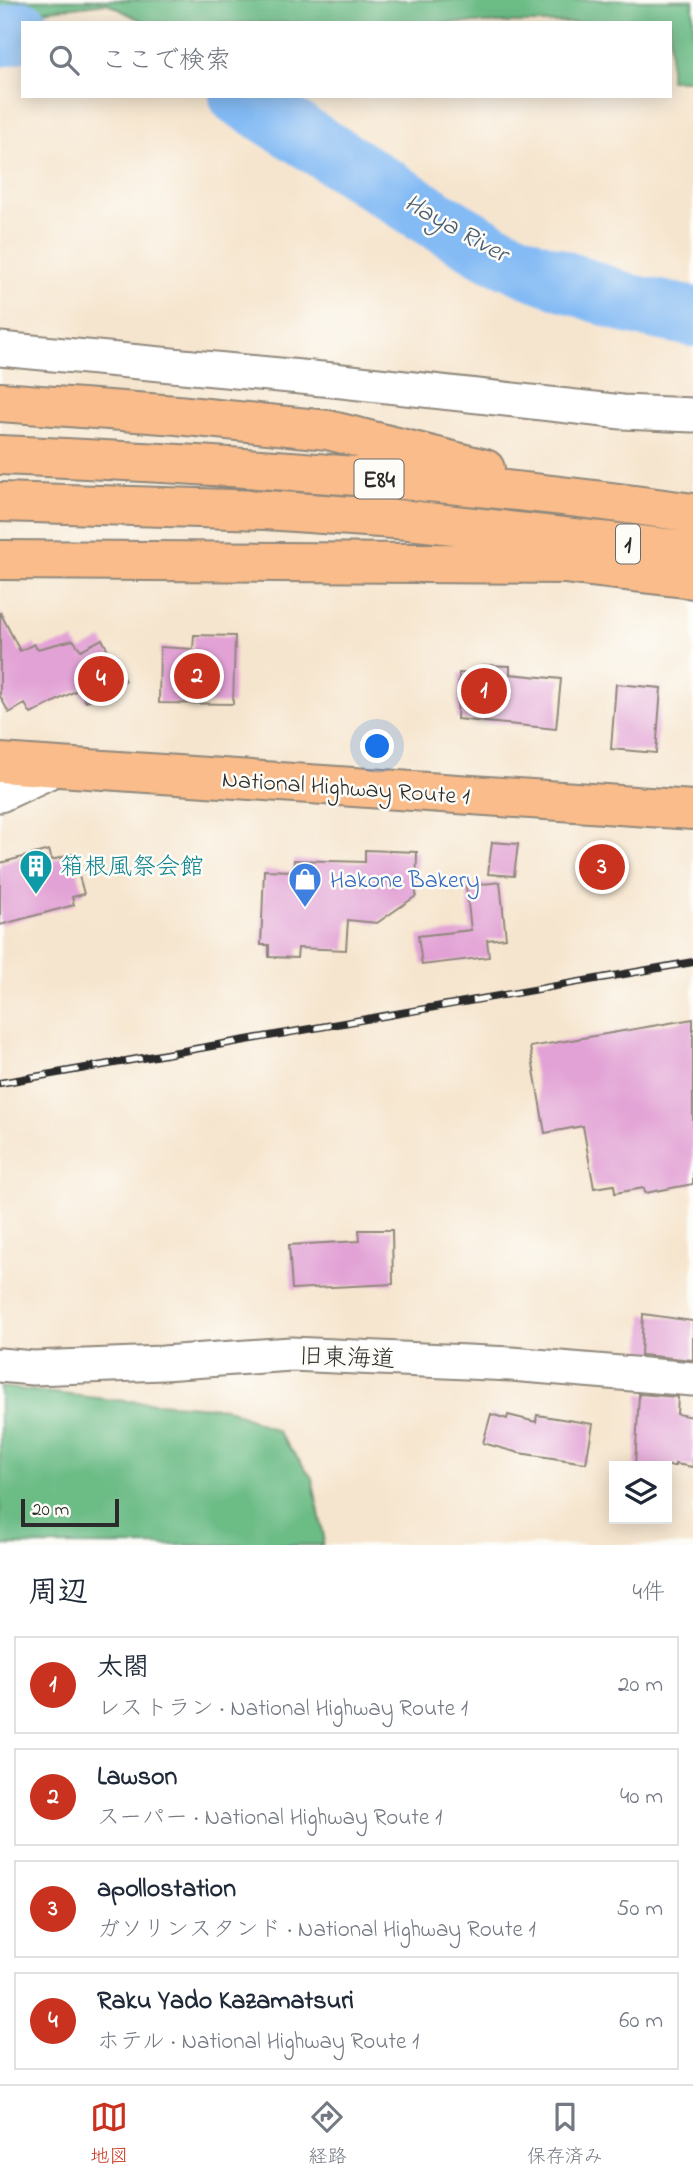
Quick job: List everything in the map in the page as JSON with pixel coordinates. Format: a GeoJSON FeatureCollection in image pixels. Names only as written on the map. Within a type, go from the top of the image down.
{"type":"FeatureCollection","features":[{"type":"Feature","properties":{"kind":"highway"},"geometry":{"type":"LineString","coordinates":[[0,402],[177,415],[328,430],[616,501]]}},
{"type":"Feature","properties":{"kind":"highway","name":"E84"},"geometry":{"type":"LineString","coordinates":[[0,456],[277,469],[616,501]]}},
{"type":"Feature","properties":{"kind":"highway","name":"1"},"geometry":{"type":"LineString","coordinates":[[616,501],[693,513]]}},
{"type":"Feature","properties":{"kind":"highway"},"geometry":{"type":"LineString","coordinates":[[0,502],[140,507],[274,531],[564,550]]}},
{"type":"Feature","properties":{"kind":"highway"},"geometry":{"type":"LineString","coordinates":[[0,560],[564,550]]}},
{"type":"Feature","properties":{"kind":"highway","name":"1"},"geometry":{"type":"LineString","coordinates":[[564,550],[693,551]]}},
{"type":"Feature","properties":{"kind":"highway","name":"1"},"geometry":{"type":"LineString","coordinates":[[564,550],[693,579]]}},
{"type":"Feature","properties":{"kind":"highway","name":"National Highway Route 1"},"geometry":{"type":"LineString","coordinates":[[0,762],[693,810]]}},
{"type":"Feature","properties":{"kind":"highway"},"geometry":{"type":"LineString","coordinates":[[0,778],[57,768]]}},
{"type":"Feature","properties":{"kind":"street"},"geometry":{"type":"LineString","coordinates":[[0,348],[332,380],[622,412],[693,415]]}},
{"type":"Feature","properties":{"kind":"street"},"geometry":{"type":"LineString","coordinates":[[0,795],[57,768]]}},
{"type":"Feature","properties":{"kind":"street","name":"旧東海道"},"geometry":{"type":"LineString","coordinates":[[0,1365],[33,1368],[291,1354],[511,1364],[693,1380]]}},
{"type":"Feature","properties":{"kind":"green space"},"geometry":{"type":"Polygon","coordinates":[[[0,0],[693,0],[693,80],[672,80],[672,21],[142,21],[107,3],[0,16],[0,0]]]}},
{"type":"Feature","properties":{"kind":"green space"},"geometry":{"type":"Polygon","coordinates":[[[0,1387],[114,1400],[226,1408],[277,1431],[312,1478],[324,1537],[322,1545],[0,1545],[0,1387]]]}},
{"type":"Feature","properties":{"kind":"building"},"geometry":{"type":"Polygon","coordinates":[[[0,612],[20,651],[34,644],[37,649],[73,640],[81,650],[102,639],[125,681],[86,702],[79,689],[31,714],[25,704],[9,713],[0,696],[0,612]]]}},
{"type":"Feature","properties":{"kind":"building"},"geometry":{"type":"Polygon","coordinates":[[[194,635],[235,636],[233,704],[159,703],[160,647],[193,649],[194,635]]]}},
{"type":"Feature","properties":{"kind":"building"},"geometry":{"type":"Polygon","coordinates":[[[482,665],[510,666],[510,674],[561,679],[556,729],[457,719],[459,673],[482,674],[482,665]]]}},
{"type":"Feature","properties":{"kind":"building"},"geometry":{"type":"Polygon","coordinates":[[[616,684],[661,688],[656,753],[611,749],[616,684]]]}},
{"type":"Feature","properties":{"kind":"building"},"geometry":{"type":"Polygon","coordinates":[[[492,842],[518,844],[514,876],[488,874],[492,842]]]}},
{"type":"Feature","properties":{"kind":"building","name":"箱根風祭会館"},"geometry":{"type":"Polygon","coordinates":[[[49,850],[52,860],[73,854],[84,894],[72,897],[74,905],[0,925],[0,863],[49,850]]]}},
{"type":"Feature","properties":{"kind":"building","name":"Hakone Bakery"},"geometry":{"type":"Polygon","coordinates":[[[365,850],[417,852],[416,896],[377,923],[348,920],[346,950],[298,948],[297,958],[269,957],[269,945],[261,945],[264,870],[293,871],[294,860],[365,862],[365,850]]]}},
{"type":"Feature","properties":{"kind":"building"},"geometry":{"type":"Polygon","coordinates":[[[500,882],[506,938],[487,940],[489,957],[422,965],[418,936],[471,930],[466,886],[500,882]]]}},
{"type":"Feature","properties":{"kind":"building"},"geometry":{"type":"Polygon","coordinates":[[[693,1019],[693,1184],[645,1193],[644,1188],[615,1193],[614,1185],[594,1188],[583,1126],[545,1133],[530,1047],[693,1019]]]}},
{"type":"Feature","properties":{"kind":"building"},"geometry":{"type":"Polygon","coordinates":[[[359,1230],[392,1230],[393,1284],[292,1289],[289,1245],[360,1241],[359,1230]]]}},
{"type":"Feature","properties":{"kind":"building"},"geometry":{"type":"Polygon","coordinates":[[[643,1314],[693,1321],[693,1360],[641,1355],[643,1314]]]}},
{"type":"Feature","properties":{"kind":"building"},"geometry":{"type":"Polygon","coordinates":[[[639,1394],[678,1397],[677,1414],[693,1417],[693,1467],[675,1464],[672,1466],[672,1461],[635,1461],[639,1394]]]}},
{"type":"Feature","properties":{"kind":"building"},"geometry":{"type":"Polygon","coordinates":[[[491,1414],[507,1419],[508,1415],[536,1422],[537,1415],[593,1424],[586,1463],[519,1453],[483,1443],[491,1414]]]}},
{"type":"Feature","properties":{"kind":"waterway","name":"Haya River"},"geometry":{"type":"LineString","coordinates":[[0,37],[21,32]]}},
{"type":"Feature","properties":{"kind":"waterway","name":"Haya River"},"geometry":{"type":"LineString","coordinates":[[242,98],[489,250],[531,269],[629,304],[693,317]]}},
{"type":"Feature","properties":{"kind":"railway"},"geometry":{"type":"LineString","coordinates":[[0,1083],[693,962]]}},
{"type":"Feature","properties":{"kind":"place","name":"Lawson"},"geometry":{"type":"Point","coordinates":[197,676]}},
{"type":"Feature","properties":{"kind":"place","name":"Raku Yado Kazamatsuri"},"geometry":{"type":"Point","coordinates":[101,679]}},
{"type":"Feature","properties":{"kind":"place","name":"太閤"},"geometry":{"type":"Point","coordinates":[484,691]}},
{"type":"Feature","properties":{"kind":"place","name":"apollostation"},"geometry":{"type":"Point","coordinates":[602,867]}},
{"type":"Feature","properties":{"kind":"place","name":"箱根風祭会館"},"geometry":{"type":"Point","coordinates":[36,896]}},
{"type":"Feature","properties":{"kind":"place","name":"Hakone Bakery"},"geometry":{"type":"Point","coordinates":[305,909]}}]}
